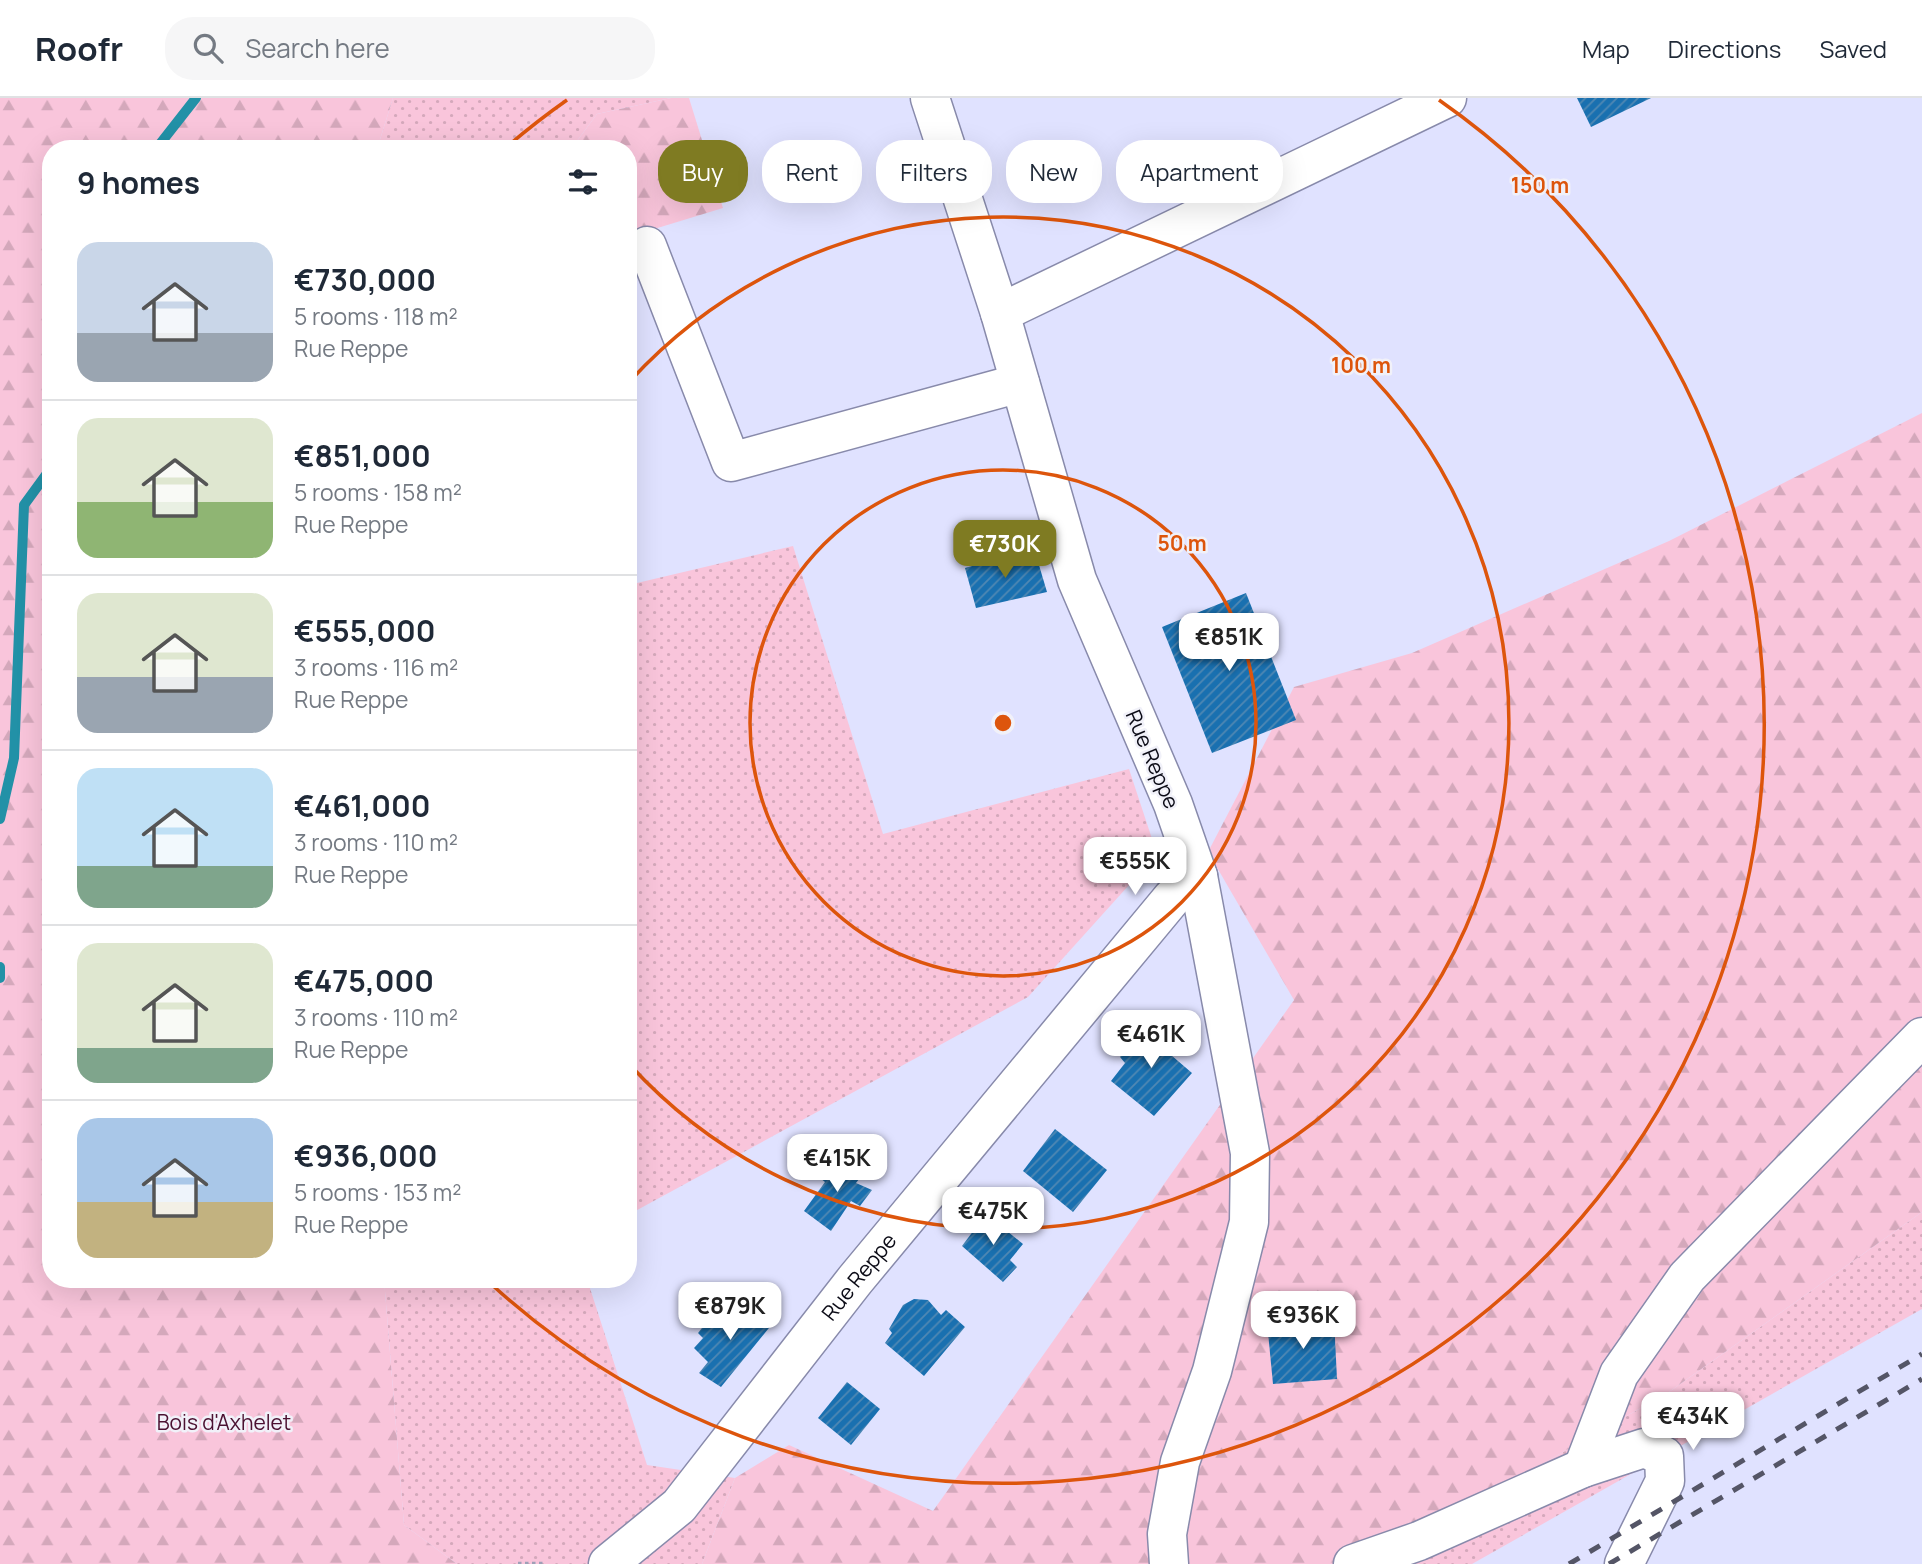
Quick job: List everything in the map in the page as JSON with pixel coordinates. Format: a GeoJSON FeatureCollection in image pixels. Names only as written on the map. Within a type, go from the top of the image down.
{"type":"FeatureCollection","features":[{"type":"Feature","properties":{"kind":"street","name":"Rue Reppe"},"geometry":{"type":"LineString","coordinates":[[608,1564],[679,1506],[855,1280],[1172,898],[1198,876],[1173,804],[1077,580],[1000,313],[930,98]]}},
{"type":"Feature","properties":{"kind":"street"},"geometry":{"type":"LineString","coordinates":[[1000,313],[1447,98]]}},
{"type":"Feature","properties":{"kind":"street"},"geometry":{"type":"LineString","coordinates":[[647,246],[731,462],[1020,383]]}},
{"type":"Feature","properties":{"kind":"street"},"geometry":{"type":"LineString","coordinates":[[1170,1564],[1167,1534],[1180,1462],[1212,1371],[1249,1222],[1250,1153],[1198,876]]}},
{"type":"Feature","properties":{"kind":"street"},"geometry":{"type":"LineString","coordinates":[[1583,1468],[1619,1374],[1687,1277],[1922,1037]]}},
{"type":"Feature","properties":{"kind":"street"},"geometry":{"type":"LineString","coordinates":[[1353,1564],[1419,1541],[1583,1468],[1644,1448],[1664,1456],[1665,1481],[1624,1564]]}},
{"type":"Feature","properties":{"kind":"path"},"geometry":{"type":"LineString","coordinates":[[518,1564],[544,1564]]}},
{"type":"Feature","properties":{"kind":"green space","name":"Bois d'Axhelet"},"geometry":{"type":"Polygon","coordinates":[[[0,98],[393,98],[380,140],[42,140],[42,1288],[385,1288],[404,1525],[457,1564],[0,1564],[0,98]]]}},
{"type":"Feature","properties":{"kind":"green space"},"geometry":{"type":"Polygon","coordinates":[[[393,98],[671,98],[597,114],[578,140],[380,140],[393,98]]]}},
{"type":"Feature","properties":{"kind":"green space"},"geometry":{"type":"Polygon","coordinates":[[[671,98],[689,98],[702,140],[658,140],[658,203],[721,203],[723,208],[637,234],[637,140],[578,140],[597,114],[671,98]]]}},
{"type":"Feature","properties":{"kind":"green space"},"geometry":{"type":"Polygon","coordinates":[[[1922,413],[1922,1212],[1669,1392],[1366,1564],[702,1564],[735,1478],[789,1445],[933,1511],[1294,1000],[1208,852],[1294,687],[1412,653],[1669,541],[1922,413]]]}},
{"type":"Feature","properties":{"kind":"green space"},"geometry":{"type":"Polygon","coordinates":[[[793,546],[883,834],[1129,769],[1157,854],[1028,997],[637,1210],[637,583],[793,546]]]}},
{"type":"Feature","properties":{"kind":"green space"},"geometry":{"type":"Polygon","coordinates":[[[1922,1212],[1922,1309],[1472,1564],[1366,1564],[1669,1392],[1922,1212]]]}},
{"type":"Feature","properties":{"kind":"green space"},"geometry":{"type":"Polygon","coordinates":[[[385,1288],[590,1288],[647,1465],[735,1478],[702,1564],[457,1564],[404,1525],[385,1288]]]}},
{"type":"Feature","properties":{"kind":"building"},"geometry":{"type":"Polygon","coordinates":[[[1577,98],[1651,98],[1591,127],[1577,98]]]}},
{"type":"Feature","properties":{"kind":"building"},"geometry":{"type":"Polygon","coordinates":[[[1014,554],[1016,559],[1036,555],[1047,592],[976,608],[965,568],[1014,554]]]}},
{"type":"Feature","properties":{"kind":"building"},"geometry":{"type":"Polygon","coordinates":[[[1246,593],[1296,720],[1212,753],[1162,627],[1246,593]]]}},
{"type":"Feature","properties":{"kind":"building"},"geometry":{"type":"Polygon","coordinates":[[[1150,1020],[1172,1038],[1164,1049],[1192,1073],[1154,1116],[1111,1081],[1125,1063],[1120,1057],[1150,1020]]]}},
{"type":"Feature","properties":{"kind":"building"},"geometry":{"type":"Polygon","coordinates":[[[1055,1129],[1107,1170],[1073,1212],[1023,1171],[1055,1129]]]}},
{"type":"Feature","properties":{"kind":"building"},"geometry":{"type":"Polygon","coordinates":[[[843,1158],[863,1174],[856,1183],[872,1190],[860,1206],[851,1201],[831,1231],[804,1211],[825,1182],[820,1178],[828,1167],[833,1170],[843,1158]]]}},
{"type":"Feature","properties":{"kind":"building"},"geometry":{"type":"Polygon","coordinates":[[[986,1214],[1023,1244],[1010,1260],[1017,1267],[1003,1282],[962,1246],[986,1214]]]}},
{"type":"Feature","properties":{"kind":"building"},"geometry":{"type":"Polygon","coordinates":[[[914,1299],[928,1300],[941,1315],[946,1310],[965,1327],[924,1376],[885,1343],[892,1333],[889,1329],[903,1305],[914,1299]]]}},
{"type":"Feature","properties":{"kind":"building"},"geometry":{"type":"Polygon","coordinates":[[[747,1301],[773,1323],[721,1387],[699,1373],[708,1362],[694,1348],[703,1338],[698,1333],[712,1315],[726,1325],[747,1301]]]}},
{"type":"Feature","properties":{"kind":"building"},"geometry":{"type":"Polygon","coordinates":[[[1334,1319],[1337,1379],[1273,1384],[1267,1322],[1334,1319]]]}},
{"type":"Feature","properties":{"kind":"building"},"geometry":{"type":"Polygon","coordinates":[[[847,1382],[880,1409],[851,1445],[818,1418],[847,1382]]]}},
{"type":"Feature","properties":{"kind":"waterway"},"geometry":{"type":"LineString","coordinates":[[163,140],[196,98]]}},
{"type":"Feature","properties":{"kind":"waterway"},"geometry":{"type":"LineString","coordinates":[[0,819],[14,758],[24,505],[42,480]]}},
{"type":"Feature","properties":{"kind":"waterway"},"geometry":{"type":"LineString","coordinates":[[0,967],[0,978]]}},
{"type":"Feature","properties":{"kind":"railway"},"geometry":{"type":"LineString","coordinates":[[1569,1564],[1922,1354]]}},
{"type":"Feature","properties":{"kind":"railway"},"geometry":{"type":"LineString","coordinates":[[1609,1564],[1922,1379]]}}]}
